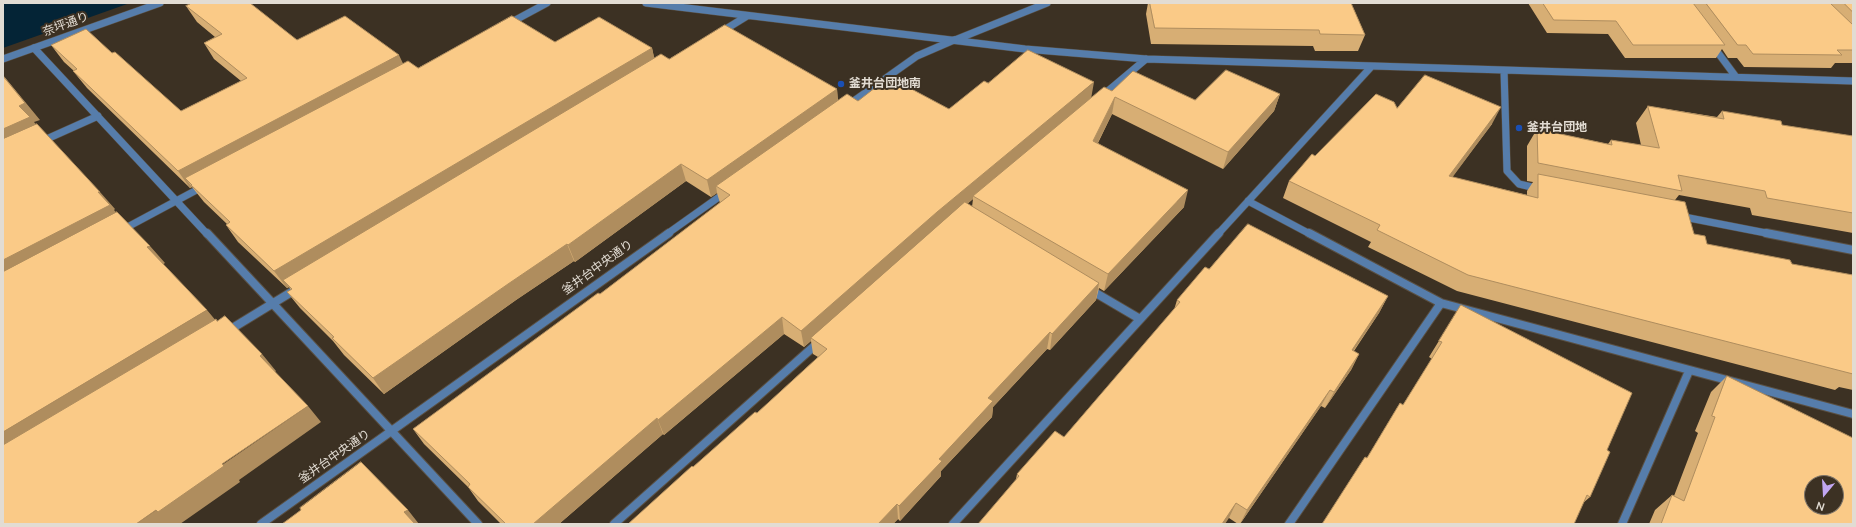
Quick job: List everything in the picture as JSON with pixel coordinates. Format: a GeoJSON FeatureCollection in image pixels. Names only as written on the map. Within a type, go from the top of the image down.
{"type":"FeatureCollection","features":[{"type":"Feature","properties":{"kind":"street","name":"奈坪通り"},"geometry":{"type":"LineString","coordinates":[[3,59],[160,3]]}},
{"type":"Feature","properties":{"kind":"street"},"geometry":{"type":"LineString","coordinates":[[498,29],[547,3]]}},
{"type":"Feature","properties":{"kind":"street"},"geometry":{"type":"LineString","coordinates":[[646,3],[685,5],[748,16],[1025,49],[1146,59],[1853,81]]}},
{"type":"Feature","properties":{"kind":"street"},"geometry":{"type":"LineString","coordinates":[[839,111],[917,56],[1047,3]]}},
{"type":"Feature","properties":{"kind":"street"},"geometry":{"type":"LineString","coordinates":[[714,37],[748,16]]}},
{"type":"Feature","properties":{"kind":"street"},"geometry":{"type":"LineString","coordinates":[[1709,40],[1736,77]]}},
{"type":"Feature","properties":{"kind":"street"},"geometry":{"type":"LineString","coordinates":[[34,48],[178,200],[478,524]]}},
{"type":"Feature","properties":{"kind":"street"},"geometry":{"type":"LineString","coordinates":[[1097,100],[1146,59]]}},
{"type":"Feature","properties":{"kind":"street"},"geometry":{"type":"LineString","coordinates":[[953,524],[1370,66]]}},
{"type":"Feature","properties":{"kind":"street"},"geometry":{"type":"LineString","coordinates":[[1504,70],[1507,171],[1519,184],[1550,191]]}},
{"type":"Feature","properties":{"kind":"street"},"geometry":{"type":"LineString","coordinates":[[30,147],[98,116]]}},
{"type":"Feature","properties":{"kind":"street"},"geometry":{"type":"LineString","coordinates":[[115,234],[212,182]]}},
{"type":"Feature","properties":{"kind":"street","name":"釜井台中央通り"},"geometry":{"type":"LineString","coordinates":[[261,524],[735,185]]}},
{"type":"Feature","properties":{"kind":"street"},"geometry":{"type":"LineString","coordinates":[[1248,201],[1441,302],[1689,371],[1853,414]]}},
{"type":"Feature","properties":{"kind":"street"},"geometry":{"type":"LineString","coordinates":[[1674,215],[1853,250]]}},
{"type":"Feature","properties":{"kind":"street"},"geometry":{"type":"LineString","coordinates":[[1079,282],[1140,319]]}},
{"type":"Feature","properties":{"kind":"street"},"geometry":{"type":"LineString","coordinates":[[219,336],[307,283]]}},
{"type":"Feature","properties":{"kind":"street"},"geometry":{"type":"LineString","coordinates":[[1289,524],[1441,302]]}},
{"type":"Feature","properties":{"kind":"street"},"geometry":{"type":"LineString","coordinates":[[614,524],[827,334]]}},
{"type":"Feature","properties":{"kind":"street"},"geometry":{"type":"LineString","coordinates":[[1622,524],[1689,371]]}},
{"type":"Feature","properties":{"kind":"water"},"geometry":{"type":"Polygon","coordinates":[[[3,3],[130,3],[3,48],[3,3]]]}},
{"type":"Feature","properties":{"kind":"building"},"geometry":{"type":"Polygon","coordinates":[[[192,3],[250,3],[297,40],[345,16],[399,55],[178,171],[73,71],[77,69],[51,45],[86,29],[112,53],[115,52],[181,111],[247,78],[204,43],[222,34],[186,6],[192,3]]]}},
{"type":"Feature","properties":{"kind":"building"},"geometry":{"type":"Polygon","coordinates":[[[1150,3],[1351,3],[1365,35],[1320,34],[1319,30],[1155,28],[1150,3]]]}},
{"type":"Feature","properties":{"kind":"building"},"geometry":{"type":"Polygon","coordinates":[[[1543,3],[1693,3],[1725,45],[1633,45],[1616,21],[1554,20],[1543,3]]]}},
{"type":"Feature","properties":{"kind":"building"},"geometry":{"type":"Polygon","coordinates":[[[1706,3],[1830,3],[1853,25],[1853,50],[1837,50],[1842,55],[1753,54],[1746,45],[1738,45],[1706,3]]]}},
{"type":"Feature","properties":{"kind":"building"},"geometry":{"type":"Polygon","coordinates":[[[1844,3],[1853,3],[1853,12],[1844,3]]]}},
{"type":"Feature","properties":{"kind":"building"},"geometry":{"type":"Polygon","coordinates":[[[512,16],[555,42],[599,17],[652,48],[274,271],[226,225],[230,222],[185,178],[408,61],[418,68],[512,16]]]}},
{"type":"Feature","properties":{"kind":"building"},"geometry":{"type":"Polygon","coordinates":[[[725,25],[837,89],[707,180],[681,164],[568,245],[567,244],[508,284],[373,378],[332,338],[334,337],[287,292],[292,289],[283,280],[661,54],[669,59],[725,25]]]}},
{"type":"Feature","properties":{"kind":"building"},"geometry":{"type":"Polygon","coordinates":[[[1028,50],[1094,82],[937,212],[801,331],[782,317],[658,420],[657,418],[533,524],[506,524],[468,487],[470,484],[413,429],[598,293],[600,294],[730,195],[716,186],[847,94],[858,101],[889,77],[949,109],[984,81],[988,83],[1028,50]]]}},
{"type":"Feature","properties":{"kind":"building"},"geometry":{"type":"Polygon","coordinates":[[[1226,70],[1280,94],[1228,152],[1115,97],[1093,141],[1188,190],[1108,274],[973,196],[1104,87],[1112,91],[1133,71],[1195,100],[1226,70]]]}},
{"type":"Feature","properties":{"kind":"building"},"geometry":{"type":"Polygon","coordinates":[[[1425,75],[1501,107],[1449,176],[1538,198],[1538,174],[1685,202],[1694,234],[1705,236],[1707,244],[1790,260],[1792,264],[1853,275],[1853,374],[1468,275],[1377,230],[1380,225],[1289,181],[1312,154],[1315,156],[1376,94],[1394,102],[1397,108],[1425,75]]]}},
{"type":"Feature","properties":{"kind":"building"},"geometry":{"type":"Polygon","coordinates":[[[3,76],[25,103],[19,106],[30,117],[3,129],[3,76]]]}},
{"type":"Feature","properties":{"kind":"building"},"geometry":{"type":"Polygon","coordinates":[[[1648,106],[1724,119],[1722,111],[1781,121],[1782,125],[1853,136],[1853,213],[1767,198],[1765,191],[1678,175],[1682,191],[1538,163],[1537,129],[1612,145],[1611,140],[1659,148],[1648,106]]]}},
{"type":"Feature","properties":{"kind":"building"},"geometry":{"type":"Polygon","coordinates":[[[37,124],[100,192],[98,192],[110,205],[3,260],[3,139],[37,124]]]}},
{"type":"Feature","properties":{"kind":"building"},"geometry":{"type":"Polygon","coordinates":[[[965,202],[1099,283],[1052,334],[1050,332],[988,398],[993,401],[939,459],[942,461],[899,506],[897,504],[878,524],[628,524],[692,466],[693,467],[755,412],[757,413],[827,349],[811,338],[965,202]]]}},
{"type":"Feature","properties":{"kind":"building"},"geometry":{"type":"Polygon","coordinates":[[[117,212],[150,246],[147,247],[207,310],[3,432],[3,272],[117,212]]]}},
{"type":"Feature","properties":{"kind":"building"},"geometry":{"type":"Polygon","coordinates":[[[1248,224],[1388,296],[1352,350],[1359,354],[1334,392],[1330,390],[1247,510],[1236,503],[1222,524],[978,524],[1019,476],[1017,474],[1055,431],[1064,437],[1180,302],[1177,300],[1205,267],[1209,269],[1248,224]]]}},
{"type":"Feature","properties":{"kind":"building"},"geometry":{"type":"Polygon","coordinates":[[[1461,305],[1632,393],[1607,450],[1610,452],[1590,497],[1587,495],[1574,524],[1322,524],[1365,457],[1367,458],[1400,403],[1403,405],[1442,342],[1439,341],[1461,305]]]}},
{"type":"Feature","properties":{"kind":"building"},"geometry":{"type":"Polygon","coordinates":[[[225,316],[262,354],[260,356],[308,406],[222,464],[224,466],[158,512],[156,510],[136,524],[3,524],[3,445],[216,319],[217,321],[225,316]]]}},
{"type":"Feature","properties":{"kind":"building"},"geometry":{"type":"Polygon","coordinates":[[[1727,376],[1853,438],[1853,524],[1661,524],[1672,495],[1684,501],[1715,417],[1712,416],[1727,376]]]}},
{"type":"Feature","properties":{"kind":"building"},"geometry":{"type":"Polygon","coordinates":[[[361,462],[408,510],[404,512],[415,524],[282,524],[301,510],[300,508],[361,462]]]}},
{"type":"Feature","properties":{"kind":"place","name":"釜井台団地南"},"geometry":{"type":"Point","coordinates":[841,84]}},
{"type":"Feature","properties":{"kind":"place","name":"釜井台団地"},"geometry":{"type":"Point","coordinates":[1519,128]}}]}
